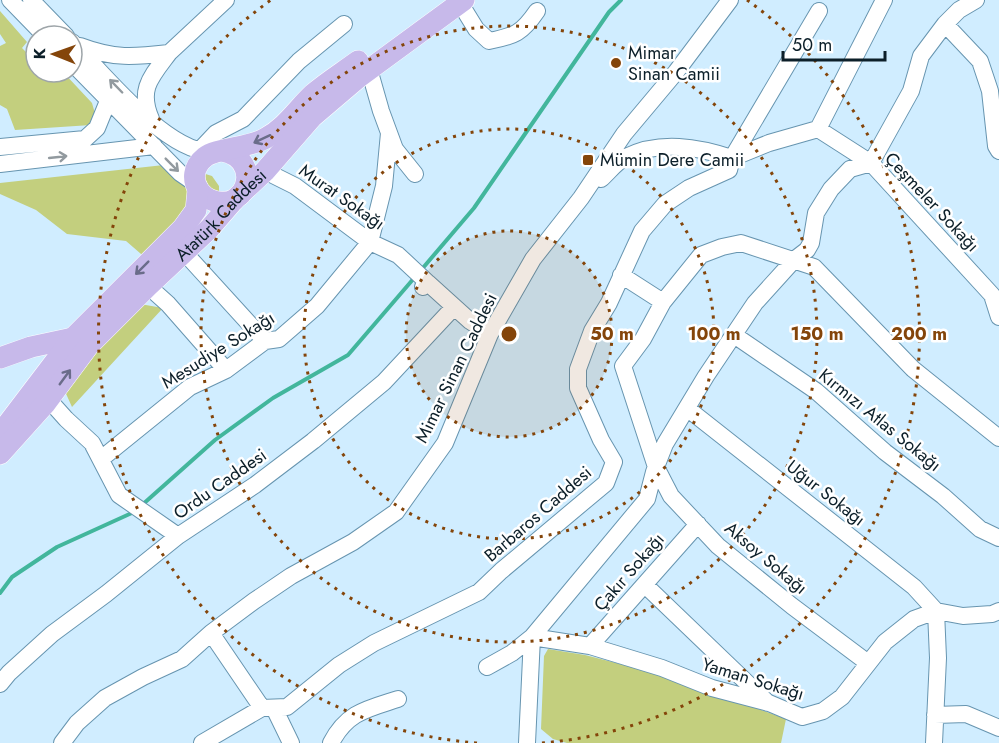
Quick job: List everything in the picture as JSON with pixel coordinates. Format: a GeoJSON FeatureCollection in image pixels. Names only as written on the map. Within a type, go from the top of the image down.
{"type":"FeatureCollection","features":[{"type":"Feature","properties":{"kind":"main road","name":"Atatürk Caddesi"},"geometry":{"type":"LineString","coordinates":[[0,454],[49,400],[81,341],[148,286],[209,229],[237,197],[265,171],[312,117],[455,1]]}},
{"type":"Feature","properties":{"kind":"main road","name":"Atatürk Caddesi"},"geometry":{"type":"LineString","coordinates":[[212,151],[243,147],[265,139],[289,121],[312,95],[455,1]]}},
{"type":"Feature","properties":{"kind":"main road"},"geometry":{"type":"LineString","coordinates":[[212,151],[235,155],[242,161],[246,169],[246,185],[237,197],[216,203],[204,197],[197,186],[196,168],[212,151]]}},
{"type":"Feature","properties":{"kind":"main road","name":"Atatürk Caddesi"},"geometry":{"type":"LineString","coordinates":[[0,434],[183,228],[196,210],[197,186]]}},
{"type":"Feature","properties":{"kind":"main road"},"geometry":{"type":"LineString","coordinates":[[0,358],[31,347],[81,341]]}},
{"type":"Feature","properties":{"kind":"street"},"geometry":{"type":"LineString","coordinates":[[10,0],[33,24]]}},
{"type":"Feature","properties":{"kind":"street"},"geometry":{"type":"LineString","coordinates":[[31,0],[54,24]]}},
{"type":"Feature","properties":{"kind":"street"},"geometry":{"type":"LineString","coordinates":[[154,126],[145,105],[149,80],[170,53],[226,0]]}},
{"type":"Feature","properties":{"kind":"street","name":"Mimar Sinan Caddesi"},"geometry":{"type":"LineString","coordinates":[[62,743],[77,723],[105,698],[143,676],[182,659],[211,633],[291,576],[353,542],[396,512],[445,442],[490,334],[533,259],[581,198],[624,134],[676,72],[730,0]]}},
{"type":"Feature","properties":{"kind":"street"},"geometry":{"type":"LineString","coordinates":[[818,129],[884,0]]}},
{"type":"Feature","properties":{"kind":"street"},"geometry":{"type":"LineString","coordinates":[[487,667],[532,638],[647,499],[665,444],[706,376],[756,303],[794,260],[807,250],[811,243],[816,213],[831,189],[850,169],[871,163],[911,92],[921,56],[945,24],[959,10],[976,0]]}},
{"type":"Feature","properties":{"kind":"street"},"geometry":{"type":"LineString","coordinates":[[455,1],[489,41],[505,38],[525,29],[537,11]]}},
{"type":"Feature","properties":{"kind":"street"},"geometry":{"type":"LineString","coordinates":[[581,198],[625,157],[662,146],[703,148],[732,158],[819,11]]}},
{"type":"Feature","properties":{"kind":"street"},"geometry":{"type":"LineString","coordinates":[[84,54],[154,126],[181,143],[212,151],[216,133],[243,119],[299,61],[344,24]]}},
{"type":"Feature","properties":{"kind":"street"},"geometry":{"type":"LineString","coordinates":[[945,24],[980,61],[990,91],[996,146],[999,151]]}},
{"type":"Feature","properties":{"kind":"street"},"geometry":{"type":"LineString","coordinates":[[84,47],[98,53],[128,58],[170,53]]}},
{"type":"Feature","properties":{"kind":"street","name":"Mesudiye Sokağı"},"geometry":{"type":"LineString","coordinates":[[369,69],[395,149],[415,174]]}},
{"type":"Feature","properties":{"kind":"street"},"geometry":{"type":"LineString","coordinates":[[84,76],[180,173],[197,186]]}},
{"type":"Feature","properties":{"kind":"street"},"geometry":{"type":"LineString","coordinates":[[0,147],[85,139],[97,128],[108,101]]}},
{"type":"Feature","properties":{"kind":"street","name":"Barbaros Caddesi"},"geometry":{"type":"LineString","coordinates":[[202,743],[262,708],[287,707],[339,665],[374,643],[478,592],[501,570],[606,483],[614,462],[601,440],[578,388],[578,369],[591,331],[609,303],[642,231],[665,204],[689,188],[729,170],[732,158],[769,143],[818,129]]}},
{"type":"Feature","properties":{"kind":"street","name":"Çeşmeler Sokağı"},"geometry":{"type":"LineString","coordinates":[[818,129],[871,163],[992,295],[999,317]]}},
{"type":"Feature","properties":{"kind":"street","name":"Mesudiye Sokağı"},"geometry":{"type":"LineString","coordinates":[[101,459],[190,387],[226,370],[266,341],[279,339],[317,306],[370,243],[384,186],[389,133]]}},
{"type":"Feature","properties":{"kind":"street"},"geometry":{"type":"LineString","coordinates":[[0,164],[154,146]]}},
{"type":"Feature","properties":{"kind":"street","name":"Murat Sokağı"},"geometry":{"type":"LineString","coordinates":[[265,171],[295,186],[370,243],[398,255],[425,285],[454,308]]}},
{"type":"Feature","properties":{"kind":"street"},"geometry":{"type":"LineString","coordinates":[[621,275],[663,302],[701,255],[722,247],[741,243],[814,267],[913,369],[999,438]]}},
{"type":"Feature","properties":{"kind":"street"},"geometry":{"type":"LineString","coordinates":[[183,251],[266,341]]}},
{"type":"Feature","properties":{"kind":"street"},"geometry":{"type":"LineString","coordinates":[[148,286],[168,304],[226,370]]}},
{"type":"Feature","properties":{"kind":"street","name":"Aksoy Sokağı"},"geometry":{"type":"LineString","coordinates":[[663,302],[643,339],[623,366],[656,467],[671,496],[718,546],[868,663]]}},
{"type":"Feature","properties":{"kind":"street"},"geometry":{"type":"LineString","coordinates":[[454,308],[490,334]]}},
{"type":"Feature","properties":{"kind":"street","name":"Ordu Caddesi"},"geometry":{"type":"LineString","coordinates":[[0,684],[52,634],[115,588],[178,536],[255,485],[313,441],[384,382],[454,308]]}},
{"type":"Feature","properties":{"kind":"street","name":"Kırmızı Atlas Sokağı"},"geometry":{"type":"LineString","coordinates":[[734,335],[816,391],[885,452],[943,496],[980,529],[999,538]]}},
{"type":"Feature","properties":{"kind":"street"},"geometry":{"type":"LineString","coordinates":[[49,400],[93,443],[119,495],[178,536]]}},
{"type":"Feature","properties":{"kind":"street","name":"Uğur Sokağı"},"geometry":{"type":"LineString","coordinates":[[688,409],[914,587],[936,611]]}},
{"type":"Feature","properties":{"kind":"street","name":"Çakır Sokağı"},"geometry":{"type":"LineString","coordinates":[[590,646],[698,524]]}},
{"type":"Feature","properties":{"kind":"street"},"geometry":{"type":"LineString","coordinates":[[645,585],[769,703]]}},
{"type":"Feature","properties":{"kind":"street"},"geometry":{"type":"LineString","coordinates":[[934,743],[938,658],[936,611],[963,616],[992,614],[999,611]]}},
{"type":"Feature","properties":{"kind":"street","name":"Yaman Sokağı"},"geometry":{"type":"LineString","coordinates":[[532,638],[590,646],[662,668],[712,688],[769,703],[802,717],[823,711],[842,697],[885,642],[914,620],[936,611]]}},
{"type":"Feature","properties":{"kind":"street"},"geometry":{"type":"LineString","coordinates":[[211,633],[262,708],[274,708],[291,743]]}},
{"type":"Feature","properties":{"kind":"street"},"geometry":{"type":"LineString","coordinates":[[527,743],[532,638]]}},
{"type":"Feature","properties":{"kind":"street"},"geometry":{"type":"LineString","coordinates":[[331,743],[339,727],[350,718],[366,709],[398,699]]}},
{"type":"Feature","properties":{"kind":"street"},"geometry":{"type":"LineString","coordinates":[[935,715],[966,714],[999,728]]}},
{"type":"Feature","properties":{"kind":"green space"},"geometry":{"type":"Polygon","coordinates":[[[0,11],[24,39],[22,48],[24,50],[24,84],[74,84],[92,103],[96,117],[91,125],[15,130],[7,109],[0,105],[0,46],[6,43],[0,34],[0,11]]]}},
{"type":"Feature","properties":{"kind":"green space"},"geometry":{"type":"Polygon","coordinates":[[[173,164],[212,176],[219,186],[219,200],[148,260],[126,241],[67,234],[36,210],[0,194],[0,183],[173,164]]]}},
{"type":"Feature","properties":{"kind":"green space"},"geometry":{"type":"Polygon","coordinates":[[[140,304],[163,308],[72,407],[63,387],[140,304]]]}},
{"type":"Feature","properties":{"kind":"green space"},"geometry":{"type":"Polygon","coordinates":[[[548,649],[585,655],[671,677],[786,719],[781,743],[567,743],[553,739],[541,729],[544,656],[548,649]]]}},
{"type":"Feature","properties":{"kind":"waterway"},"geometry":{"type":"LineString","coordinates":[[422,269],[474,208],[609,12],[621,0]]}},
{"type":"Feature","properties":{"kind":"waterway"},"geometry":{"type":"LineString","coordinates":[[142,505],[215,440],[273,398],[348,355],[415,277]]}},
{"type":"Feature","properties":{"kind":"waterway"},"geometry":{"type":"LineString","coordinates":[[0,593],[12,577],[57,547],[134,512]]}},
{"type":"Feature","properties":{"kind":"place","name":"Mimar Sinan Camii"},"geometry":{"type":"Point","coordinates":[616,63]}},
{"type":"Feature","properties":{"kind":"place","name":"Mümin Dere Camii"},"geometry":{"type":"Point","coordinates":[588,160]}}]}
